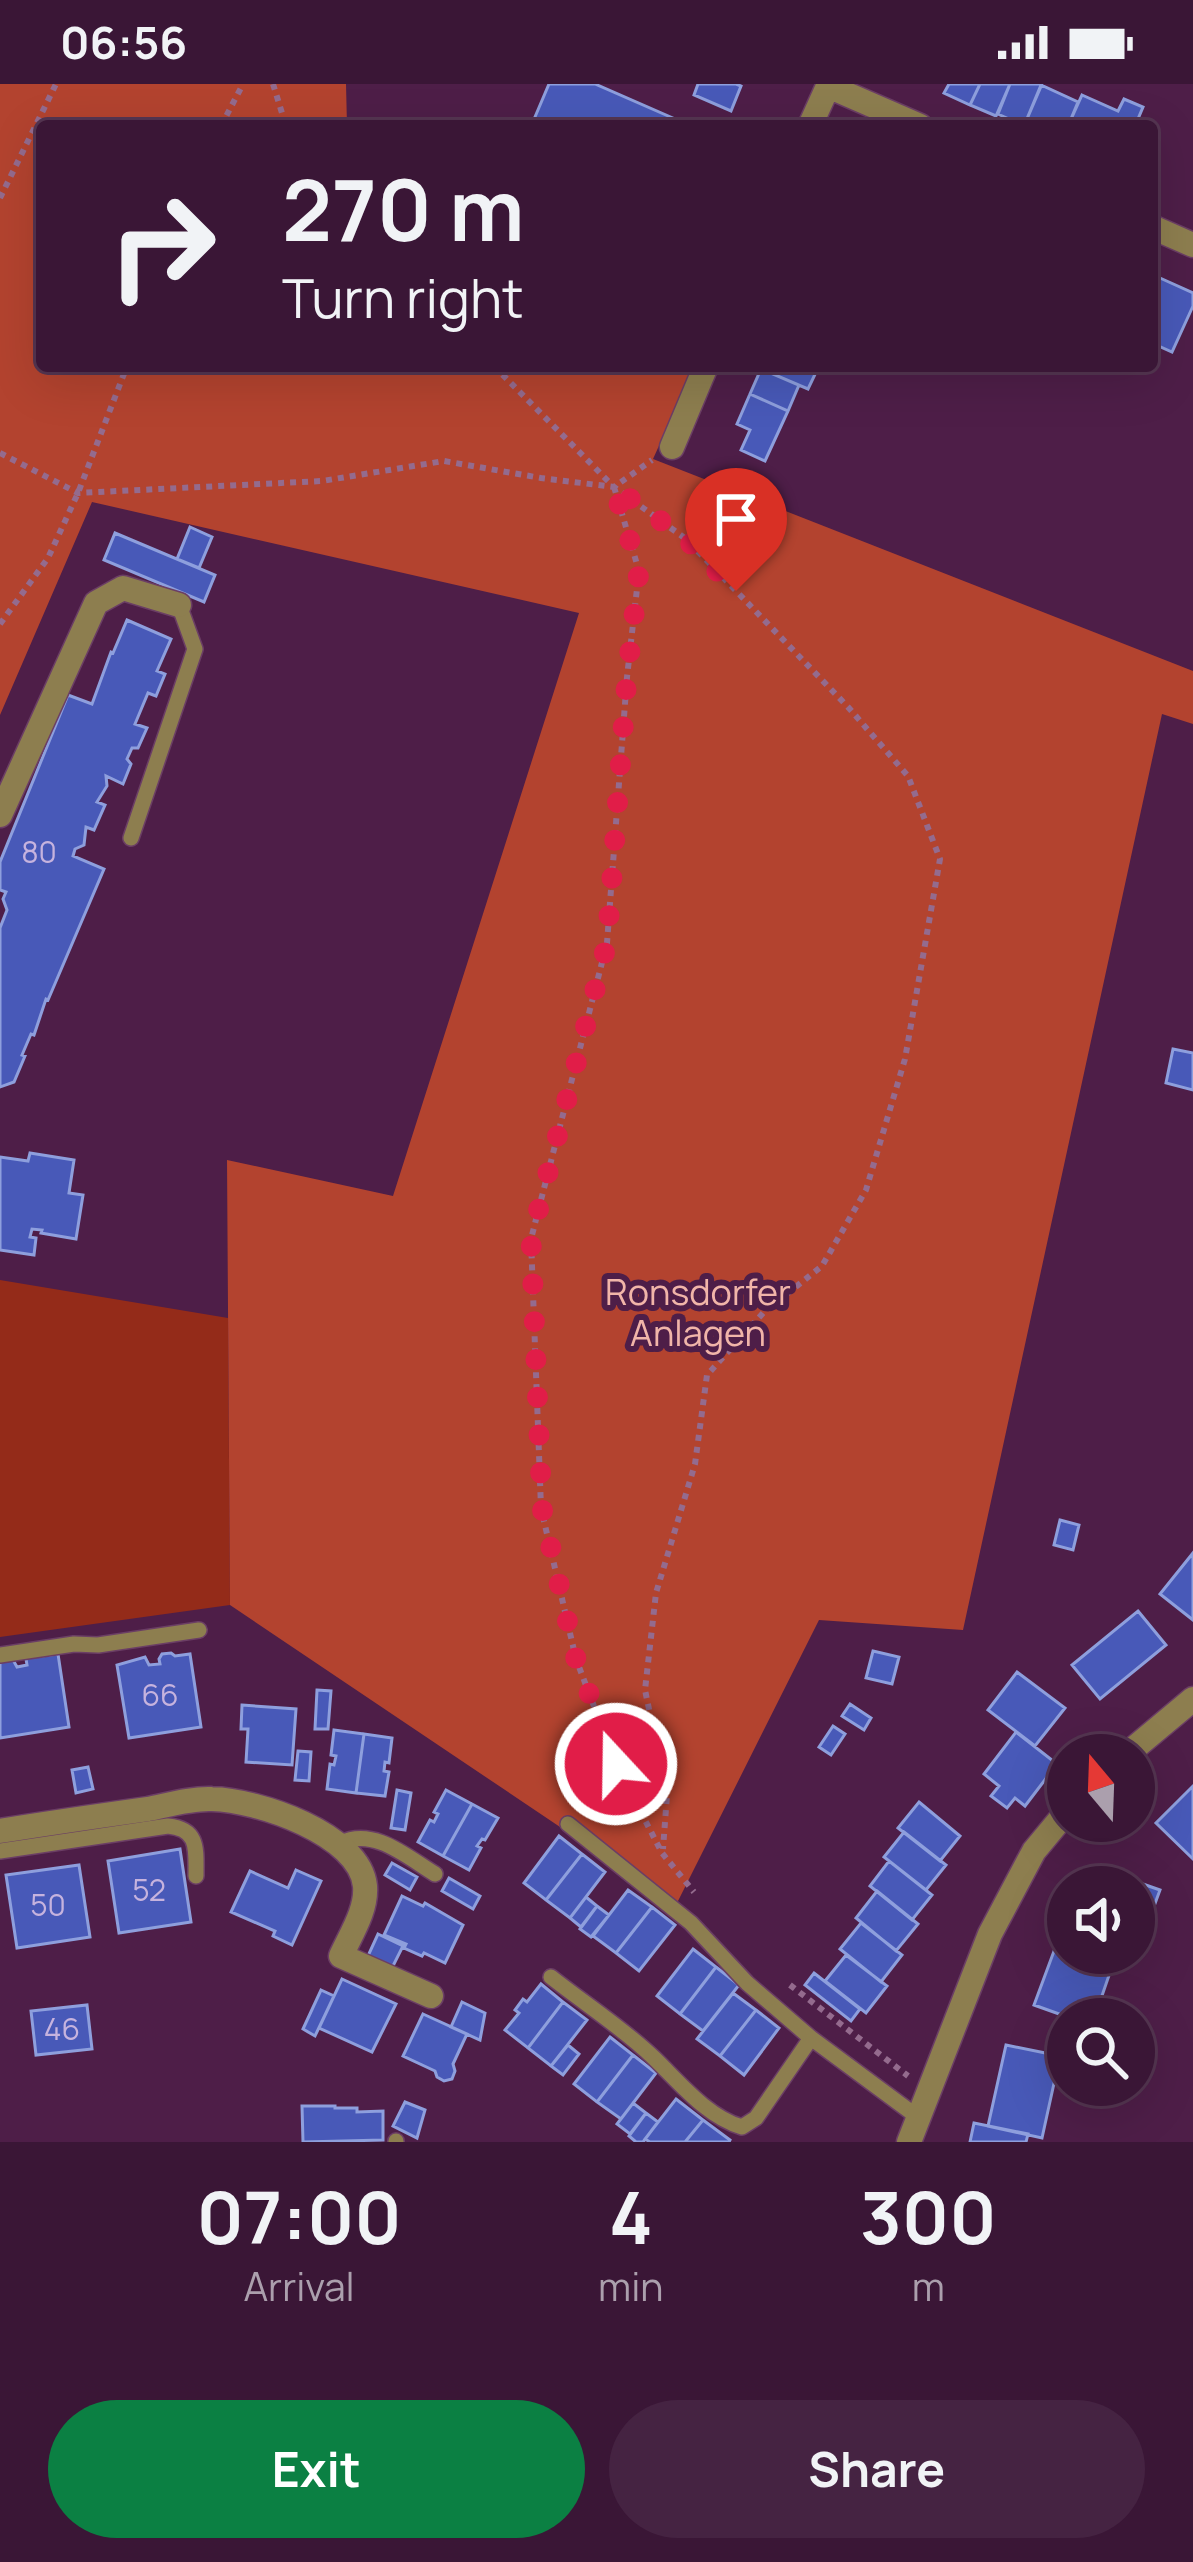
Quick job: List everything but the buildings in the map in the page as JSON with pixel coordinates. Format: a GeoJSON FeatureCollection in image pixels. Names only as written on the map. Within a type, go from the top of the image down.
{"type":"FeatureCollection","features":[{"type":"Feature","properties":{"kind":"street"},"geometry":{"type":"LineString","coordinates":[[813,120],[828,85],[907,120]]}},
{"type":"Feature","properties":{"kind":"street"},"geometry":{"type":"LineString","coordinates":[[1158,230],[1193,245]]}},
{"type":"Feature","properties":{"kind":"street"},"geometry":{"type":"LineString","coordinates":[[672,447],[703,372]]}},
{"type":"Feature","properties":{"kind":"street"},"geometry":{"type":"LineString","coordinates":[[0,815],[96,603],[123,588],[179,605]]}},
{"type":"Feature","properties":{"kind":"street"},"geometry":{"type":"LineString","coordinates":[[1151,1734],[1193,1699]]}},
{"type":"Feature","properties":{"kind":"street"},"geometry":{"type":"LineString","coordinates":[[0,1831],[212,1799],[265,1809],[318,1830],[340,1843],[356,1862],[365,1881],[364,1904],[341,1955],[431,1996]]}},
{"type":"Feature","properties":{"kind":"street"},"geometry":{"type":"LineString","coordinates":[[914,2130],[990,1934],[1047,1835]]}},
{"type":"Feature","properties":{"kind":"lane"},"geometry":{"type":"LineString","coordinates":[[131,838],[195,649],[179,605]]}},
{"type":"Feature","properties":{"kind":"lane"},"geometry":{"type":"LineString","coordinates":[[0,1654],[199,1630]]}},
{"type":"Feature","properties":{"kind":"lane"},"geometry":{"type":"LineString","coordinates":[[568,1824],[691,1923],[747,1982],[914,2130]]}},
{"type":"Feature","properties":{"kind":"lane"},"geometry":{"type":"LineString","coordinates":[[0,1851],[183,1827],[191,1834],[196,1876]]}},
{"type":"Feature","properties":{"kind":"lane"},"geometry":{"type":"LineString","coordinates":[[340,1843],[355,1836],[382,1842],[434,1874]]}},
{"type":"Feature","properties":{"kind":"lane"},"geometry":{"type":"LineString","coordinates":[[551,1977],[729,2123],[742,2127],[756,2118],[811,2038]]}},
{"type":"Feature","properties":{"kind":"path"},"geometry":{"type":"LineString","coordinates":[[38,120],[56,84]]}},
{"type":"Feature","properties":{"kind":"path"},"geometry":{"type":"LineString","coordinates":[[223,120],[243,84]]}},
{"type":"Feature","properties":{"kind":"path"},"geometry":{"type":"LineString","coordinates":[[273,84],[284,120]]}},
{"type":"Feature","properties":{"kind":"path"},"geometry":{"type":"LineString","coordinates":[[0,199],[36,125]]}},
{"type":"Feature","properties":{"kind":"path"},"geometry":{"type":"LineString","coordinates":[[0,624],[48,558],[125,372]]}},
{"type":"Feature","properties":{"kind":"path"},"geometry":{"type":"LineString","coordinates":[[500,372],[614,487],[686,539],[863,724],[908,776],[940,859],[905,1059],[866,1190],[822,1266],[764,1312],[707,1375],[695,1464],[656,1593],[645,1690],[667,1796],[662,1853]]}},
{"type":"Feature","properties":{"kind":"path"},"geometry":{"type":"LineString","coordinates":[[0,454],[78,493],[322,482],[444,460],[614,487],[672,447]]}},
{"type":"Feature","properties":{"kind":"path"},"geometry":{"type":"LineString","coordinates":[[614,487],[639,571],[607,943],[531,1239],[542,1508],[576,1659],[616,1764],[662,1853],[707,1908]]}},
{"type":"Feature","properties":{"kind":"path"},"geometry":{"type":"LineString","coordinates":[[785,1981],[928,2091]]}},
{"type":"Feature","properties":{"kind":"shaded area"},"geometry":{"type":"Polygon","coordinates":[[[0,1280],[228,1318],[230,1605],[0,1637],[0,1280]]]}},
{"type":"Feature","properties":{"kind":"green space","name":"Ronsdorfer Anlagen"},"geometry":{"type":"Polygon","coordinates":[[[0,84],[346,84],[347,120],[36,120],[36,372],[692,372],[653,459],[1193,671],[1193,724],[1162,714],[963,1630],[819,1620],[676,1905],[230,1605],[227,1160],[393,1196],[579,613],[92,502],[0,715],[0,84]]]}},
{"type":"Feature","properties":{"kind":"route"},"geometry":{"type":"LineString","coordinates":[[616,1764],[576,1659],[542,1508],[531,1239],[607,943],[639,571],[614,487],[686,539],[736,591]]}}]}
